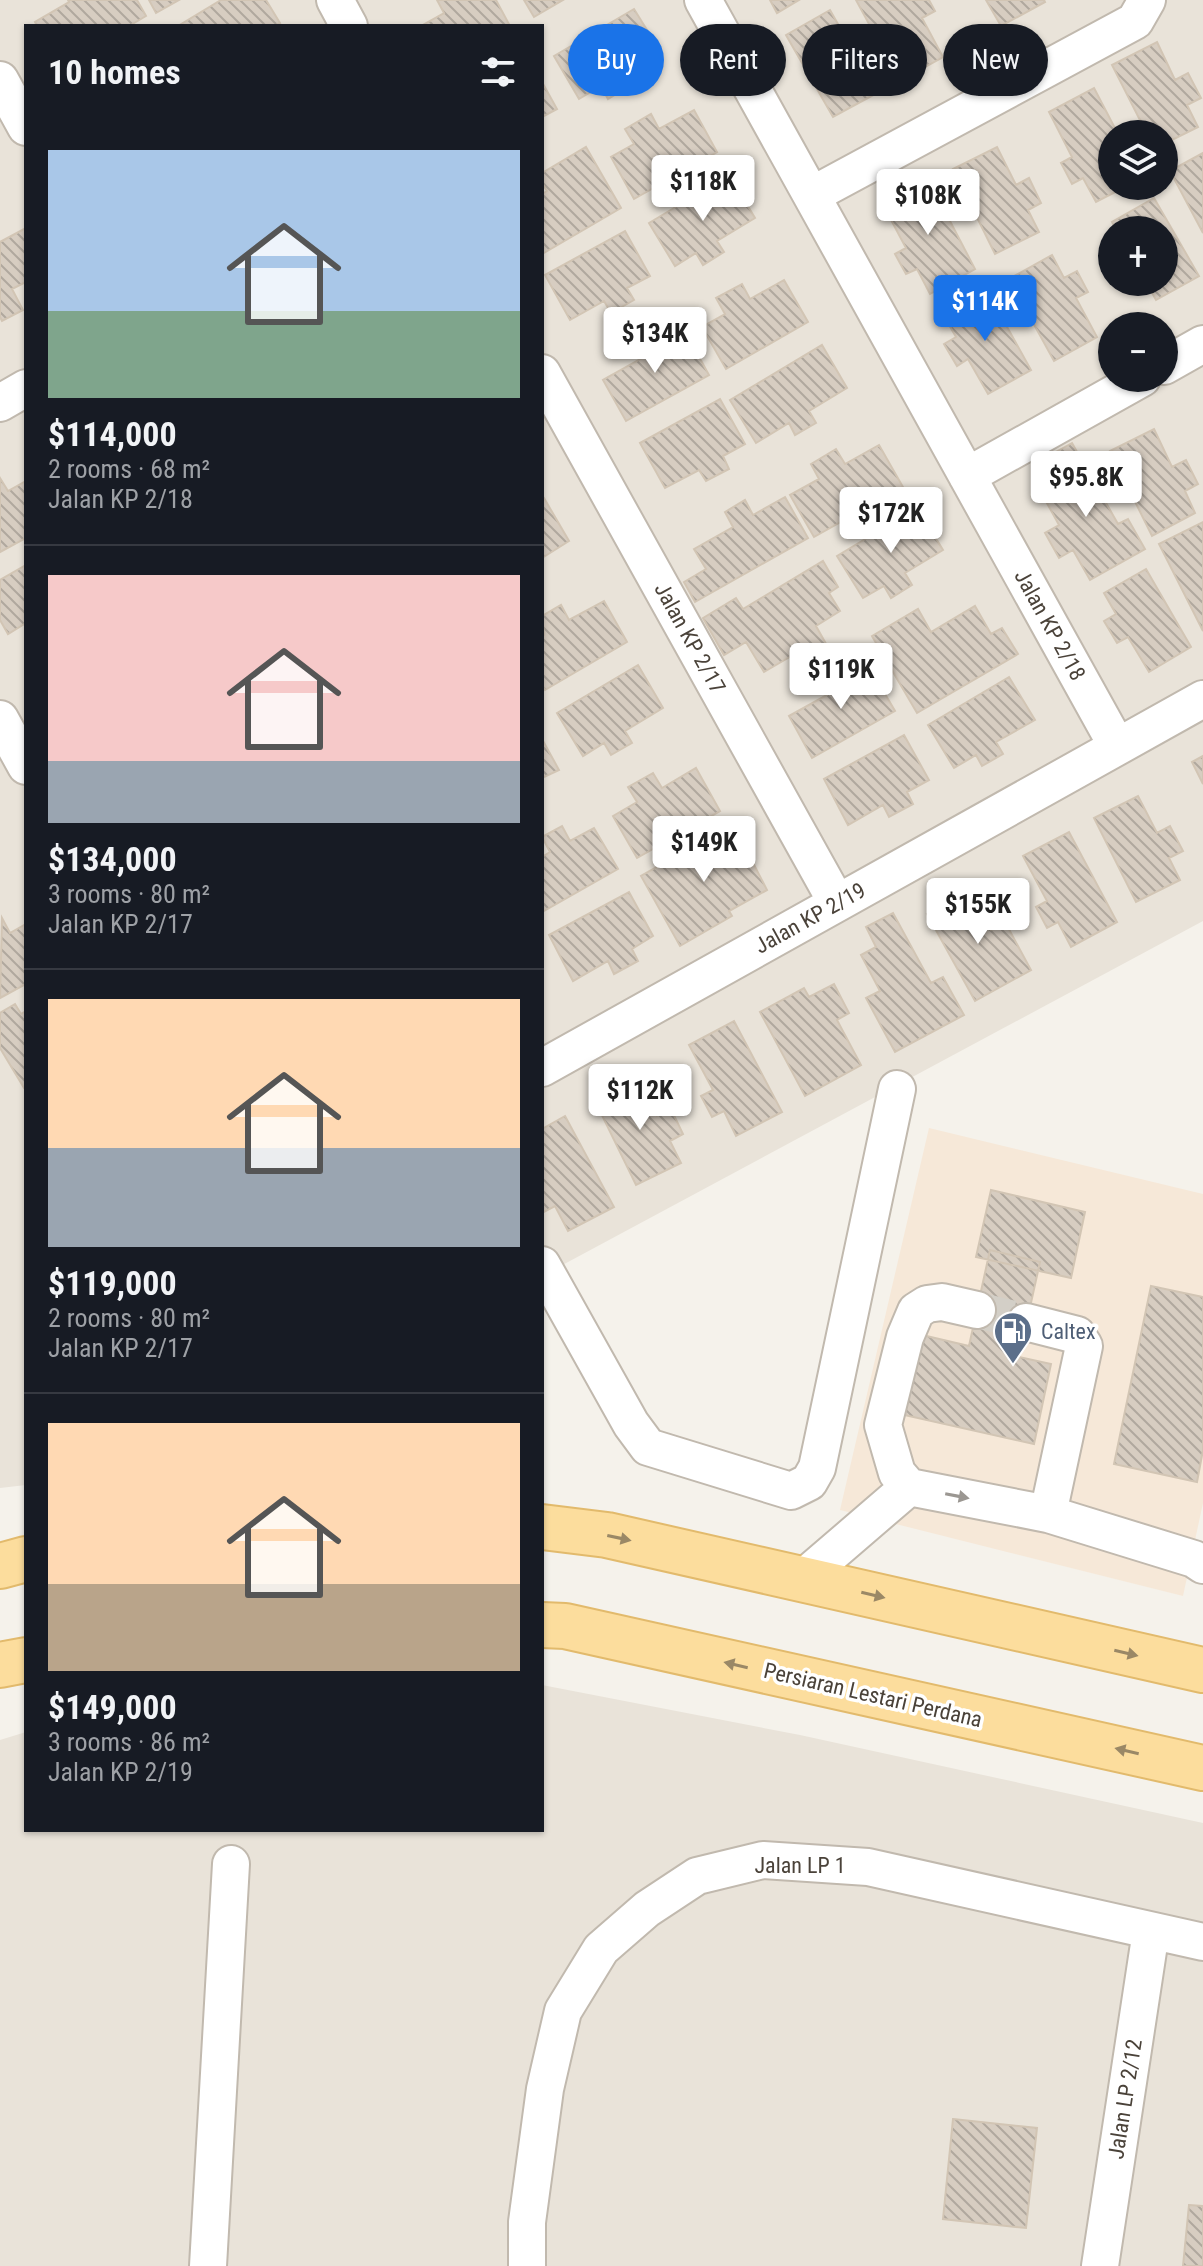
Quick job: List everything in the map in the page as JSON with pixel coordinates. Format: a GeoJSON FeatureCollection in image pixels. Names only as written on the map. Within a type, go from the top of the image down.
{"type":"FeatureCollection","features":[{"type":"Feature","properties":{"kind":"main road"},"geometry":{"type":"LineString","coordinates":[[544,1527],[607,1535],[1203,1670]]}},
{"type":"Feature","properties":{"kind":"main road"},"geometry":{"type":"LineString","coordinates":[[0,1566],[24,1558]]}},
{"type":"Feature","properties":{"kind":"main road","name":"Persiaran Lestari Perdana"},"geometry":{"type":"LineString","coordinates":[[544,1625],[565,1626],[1203,1768]]}},
{"type":"Feature","properties":{"kind":"main road"},"geometry":{"type":"LineString","coordinates":[[0,1665],[24,1660]]}},
{"type":"Feature","properties":{"kind":"street"},"geometry":{"type":"LineString","coordinates":[[335,0],[348,24]]}},
{"type":"Feature","properties":{"kind":"street","name":"Jalan KP 2/18"},"geometry":{"type":"LineString","coordinates":[[703,0],[1117,746]]}},
{"type":"Feature","properties":{"kind":"street"},"geometry":{"type":"LineString","coordinates":[[812,195],[1135,21],[1147,0]]}},
{"type":"Feature","properties":{"kind":"street"},"geometry":{"type":"LineString","coordinates":[[0,80],[24,123]]}},
{"type":"Feature","properties":{"kind":"street"},"geometry":{"type":"LineString","coordinates":[[1178,358],[1203,344]]}},
{"type":"Feature","properties":{"kind":"street","name":"Jalan KP 2/17"},"geometry":{"type":"LineString","coordinates":[[544,377],[837,903]]}},
{"type":"Feature","properties":{"kind":"street"},"geometry":{"type":"LineString","coordinates":[[0,403],[24,389]]}},
{"type":"Feature","properties":{"kind":"street"},"geometry":{"type":"LineString","coordinates":[[967,476],[1117,392]]}},
{"type":"Feature","properties":{"kind":"street","name":"Jalan KP 2/19"},"geometry":{"type":"LineString","coordinates":[[546,1055],[837,903],[1203,699]]}},
{"type":"Feature","properties":{"kind":"street"},"geometry":{"type":"LineString","coordinates":[[0,719],[24,762]]}},
{"type":"Feature","properties":{"kind":"street"},"geometry":{"type":"LineString","coordinates":[[544,1269],[631,1424],[648,1447],[791,1491],[809,1482],[817,1468],[897,1089]]}},
{"type":"Feature","properties":{"kind":"street"},"geometry":{"type":"LineString","coordinates":[[977,1310],[942,1302],[927,1304],[916,1311],[905,1337],[883,1425],[897,1473],[909,1487],[1048,1514],[1194,1559],[1203,1565]]}},
{"type":"Feature","properties":{"kind":"street"},"geometry":{"type":"LineString","coordinates":[[1026,1322],[1077,1335],[1084,1346],[1048,1514]]}},
{"type":"Feature","properties":{"kind":"street"},"geometry":{"type":"LineString","coordinates":[[802,1579],[909,1487]]}},
{"type":"Feature","properties":{"kind":"street"},"geometry":{"type":"LineString","coordinates":[[0,1555],[24,1557]]}},
{"type":"Feature","properties":{"kind":"street","name":"Jalan LP 1"},"geometry":{"type":"LineString","coordinates":[[527,2266],[527,2222],[545,2089],[563,2011],[601,1949],[647,1909],[697,1876],[763,1860],[868,1867],[1203,1942]]}},
{"type":"Feature","properties":{"kind":"street"},"geometry":{"type":"LineString","coordinates":[[208,2266],[231,1864]]}},
{"type":"Feature","properties":{"kind":"street","name":"Jalan LP 2/12"},"geometry":{"type":"LineString","coordinates":[[1100,2266],[1151,1931]]}},
{"type":"Feature","properties":{"kind":"shaded area"},"geometry":{"type":"Polygon","coordinates":[[[0,0],[1203,0],[1203,921],[544,1275],[544,24],[24,24],[24,1485],[0,1488],[0,0]]]}},
{"type":"Feature","properties":{"kind":"shaded area"},"geometry":{"type":"Polygon","coordinates":[[[929,1128],[1203,1194],[1203,1503],[1183,1596],[840,1510],[929,1128]]]}},
{"type":"Feature","properties":{"kind":"shaded area"},"geometry":{"type":"Polygon","coordinates":[[[544,1685],[800,1735],[1203,1823],[1203,2266],[0,2266],[0,1740],[24,1733],[24,1832],[544,1832],[544,1685]]]}},
{"type":"Feature","properties":{"kind":"building"},"geometry":{"type":"Polygon","coordinates":[[[137,0],[146,16],[132,24],[36,24],[69,2],[137,0]]]}},
{"type":"Feature","properties":{"kind":"building"},"geometry":{"type":"Polygon","coordinates":[[[149,0],[179,0],[156,13],[149,0]]]}},
{"type":"Feature","properties":{"kind":"building"},"geometry":{"type":"Polygon","coordinates":[[[221,0],[266,0],[280,23],[278,24],[181,24],[221,0]]]}},
{"type":"Feature","properties":{"kind":"building"},"geometry":{"type":"Polygon","coordinates":[[[437,0],[496,0],[509,24],[425,24],[444,13],[437,0]]]}},
{"type":"Feature","properties":{"kind":"building"},"geometry":{"type":"Polygon","coordinates":[[[524,0],[563,0],[534,17],[524,0]]]}},
{"type":"Feature","properties":{"kind":"building"},"geometry":{"type":"Polygon","coordinates":[[[770,0],[799,0],[777,13],[770,0]]]}},
{"type":"Feature","properties":{"kind":"building"},"geometry":{"type":"Polygon","coordinates":[[[856,0],[929,0],[935,11],[922,18],[925,24],[869,24],[856,0]]]}},
{"type":"Feature","properties":{"kind":"building"},"geometry":{"type":"Polygon","coordinates":[[[986,0],[1044,0],[1005,24],[1000,24],[986,0]]]}},
{"type":"Feature","properties":{"kind":"building"},"geometry":{"type":"Polygon","coordinates":[[[634,9],[643,24],[608,24],[634,9]]]}},
{"type":"Feature","properties":{"kind":"building"},"geometry":{"type":"Polygon","coordinates":[[[830,10],[838,24],[805,24],[830,10]]]}},
{"type":"Feature","properties":{"kind":"building"},"geometry":{"type":"Polygon","coordinates":[[[802,26],[802,63],[786,35],[802,26]]]}},
{"type":"Feature","properties":{"kind":"building"},"geometry":{"type":"Polygon","coordinates":[[[927,27],[943,57],[927,66],[927,27]]]}},
{"type":"Feature","properties":{"kind":"building"},"geometry":{"type":"Polygon","coordinates":[[[1157,42],[1175,80],[1188,73],[1201,98],[1187,105],[1198,127],[1178,137],[1178,120],[1140,120],[1112,65],[1157,42]]]}},
{"type":"Feature","properties":{"kind":"building"},"geometry":{"type":"Polygon","coordinates":[[[568,48],[568,80],[554,56],[568,48]]]}},
{"type":"Feature","properties":{"kind":"building"},"geometry":{"type":"Polygon","coordinates":[[[544,86],[557,109],[544,116],[544,86]]]}},
{"type":"Feature","properties":{"kind":"building"},"geometry":{"type":"Polygon","coordinates":[[[1094,88],[1111,120],[1098,120],[1100,200],[1096,202],[1083,178],[1072,184],[1061,163],[1072,157],[1049,112],[1094,88]]]}},
{"type":"Feature","properties":{"kind":"building"},"geometry":{"type":"Polygon","coordinates":[[[821,96],[872,96],[833,117],[821,96]]]}},
{"type":"Feature","properties":{"kind":"building"},"geometry":{"type":"Polygon","coordinates":[[[694,110],[717,152],[634,199],[611,157],[634,144],[625,129],[651,114],[659,129],[694,110]]]}},
{"type":"Feature","properties":{"kind":"building"},"geometry":{"type":"Polygon","coordinates":[[[586,147],[621,208],[544,253],[544,193],[547,191],[544,172],[586,147]]]}},
{"type":"Feature","properties":{"kind":"building"},"geometry":{"type":"Polygon","coordinates":[[[997,147],[1016,185],[1029,178],[1041,203],[1028,210],[1039,232],[995,254],[953,169],[997,147]]]}},
{"type":"Feature","properties":{"kind":"building"},"geometry":{"type":"Polygon","coordinates":[[[1203,153],[1203,233],[1178,186],[1178,167],[1203,153]]]}},
{"type":"Feature","properties":{"kind":"building"},"geometry":{"type":"Polygon","coordinates":[[[729,175],[755,218],[717,241],[724,252],[703,265],[696,253],[675,266],[649,223],[729,175]]]}},
{"type":"Feature","properties":{"kind":"building"},"geometry":{"type":"Polygon","coordinates":[[[928,179],[975,269],[930,294],[917,269],[906,274],[895,254],[906,248],[882,203],[928,179]]]}},
{"type":"Feature","properties":{"kind":"building"},"geometry":{"type":"Polygon","coordinates":[[[1155,200],[1164,216],[1122,216],[1155,200]]]}},
{"type":"Feature","properties":{"kind":"building"},"geometry":{"type":"Polygon","coordinates":[[[24,229],[24,283],[12,289],[23,310],[2,321],[0,317],[0,242],[24,229]]]}},
{"type":"Feature","properties":{"kind":"building"},"geometry":{"type":"Polygon","coordinates":[[[625,231],[650,276],[627,288],[634,300],[611,313],[604,301],[570,320],[545,275],[625,231]]]}},
{"type":"Feature","properties":{"kind":"building"},"geometry":{"type":"Polygon","coordinates":[[[1178,240],[1199,276],[1178,288],[1178,240]]]}},
{"type":"Feature","properties":{"kind":"building"},"geometry":{"type":"Polygon","coordinates":[[[1052,255],[1064,278],[1077,271],[1088,292],[1076,298],[1097,337],[1054,361],[1009,279],[1052,255]]]}},
{"type":"Feature","properties":{"kind":"building"},"geometry":{"type":"Polygon","coordinates":[[[784,280],[808,322],[726,369],[702,327],[725,314],[716,298],[742,284],[750,299],[784,280]]]}},
{"type":"Feature","properties":{"kind":"building"},"geometry":{"type":"Polygon","coordinates":[[[987,291],[1031,370],[988,394],[968,359],[957,366],[944,344],[956,337],[944,316],[987,291]]]}},
{"type":"Feature","properties":{"kind":"building"},"geometry":{"type":"Polygon","coordinates":[[[653,332],[662,347],[686,333],[709,375],[626,421],[603,380],[642,358],[634,343],[653,332]]]}},
{"type":"Feature","properties":{"kind":"building"},"geometry":{"type":"Polygon","coordinates":[[[822,345],[847,388],[809,411],[816,423],[795,435],[789,423],[756,443],[730,400],[822,345]]]}},
{"type":"Feature","properties":{"kind":"building"},"geometry":{"type":"Polygon","coordinates":[[[720,399],[745,444],[723,456],[729,469],[706,481],[699,470],[665,488],[640,443],[720,399]]]}},
{"type":"Feature","properties":{"kind":"building"},"geometry":{"type":"Polygon","coordinates":[[[1154,429],[1172,467],[1186,460],[1198,484],[1185,491],[1195,513],[1152,536],[1110,451],[1154,429]]]}},
{"type":"Feature","properties":{"kind":"building"},"geometry":{"type":"Polygon","coordinates":[[[1072,443],[1118,524],[1128,519],[1145,549],[1090,580],[1073,550],[1059,558],[1045,533],[1059,525],[1037,485],[1064,469],[1054,453],[1072,443]]]}},
{"type":"Feature","properties":{"kind":"building"},"geometry":{"type":"Polygon","coordinates":[[[879,445],[903,487],[814,537],[790,495],[819,479],[811,464],[836,449],[845,464],[879,445]]]}},
{"type":"Feature","properties":{"kind":"building"},"geometry":{"type":"Polygon","coordinates":[[[0,478],[8,491],[24,482],[24,539],[0,552],[0,478]]]}},
{"type":"Feature","properties":{"kind":"building"},"geometry":{"type":"Polygon","coordinates":[[[785,497],[808,538],[695,602],[684,582],[706,569],[694,549],[733,527],[725,512],[745,500],[753,515],[785,497]]]}},
{"type":"Feature","properties":{"kind":"building"},"geometry":{"type":"Polygon","coordinates":[[[544,498],[569,541],[544,557],[544,498]]]}},
{"type":"Feature","properties":{"kind":"building"},"geometry":{"type":"Polygon","coordinates":[[[917,508],[943,550],[905,573],[912,585],[891,598],[884,586],[863,598],[837,556],[917,508]]]}},
{"type":"Feature","properties":{"kind":"building"},"geometry":{"type":"Polygon","coordinates":[[[1203,522],[1203,631],[1159,544],[1203,522]]]}},
{"type":"Feature","properties":{"kind":"building"},"geometry":{"type":"Polygon","coordinates":[[[823,561],[838,587],[829,593],[840,611],[816,626],[830,651],[808,664],[800,651],[764,672],[746,642],[724,655],[703,618],[736,598],[743,609],[823,561]]]}},
{"type":"Feature","properties":{"kind":"building"},"geometry":{"type":"Polygon","coordinates":[[[24,566],[24,624],[8,634],[0,620],[0,580],[24,566]]]}},
{"type":"Feature","properties":{"kind":"building"},"geometry":{"type":"Polygon","coordinates":[[[1146,569],[1191,647],[1149,672],[1128,637],[1117,643],[1104,621],[1116,614],[1104,593],[1146,569]]]}},
{"type":"Feature","properties":{"kind":"building"},"geometry":{"type":"Polygon","coordinates":[[[604,601],[627,642],[545,690],[544,615],[561,605],[569,620],[604,601]]]}},
{"type":"Feature","properties":{"kind":"building"},"geometry":{"type":"Polygon","coordinates":[[[975,606],[991,634],[1002,628],[1018,654],[917,713],[872,636],[918,609],[931,632],[975,606]]]}},
{"type":"Feature","properties":{"kind":"building"},"geometry":{"type":"Polygon","coordinates":[[[638,665],[663,708],[625,731],[632,743],[611,755],[604,743],[583,756],[557,713],[638,665]]]}},
{"type":"Feature","properties":{"kind":"building"},"geometry":{"type":"Polygon","coordinates":[[[839,668],[847,683],[871,670],[895,711],[812,758],[789,716],[827,695],[819,680],[839,668]]]}},
{"type":"Feature","properties":{"kind":"building"},"geometry":{"type":"Polygon","coordinates":[[[1009,677],[1035,720],[996,742],[1003,754],[982,766],[976,755],[954,768],[928,725],[1009,677]]]}},
{"type":"Feature","properties":{"kind":"building"},"geometry":{"type":"Polygon","coordinates":[[[904,735],[929,780],[907,792],[913,804],[889,817],[883,805],[848,825],[824,779],[904,735]]]}},
{"type":"Feature","properties":{"kind":"building"},"geometry":{"type":"Polygon","coordinates":[[[544,743],[559,770],[544,777],[544,743]]]}},
{"type":"Feature","properties":{"kind":"building"},"geometry":{"type":"Polygon","coordinates":[[[1203,756],[1203,784],[1192,762],[1203,756]]]}},
{"type":"Feature","properties":{"kind":"building"},"geometry":{"type":"Polygon","coordinates":[[[696,768],[720,811],[637,858],[613,816],[637,802],[628,787],[653,773],[662,788],[696,768]]]}},
{"type":"Feature","properties":{"kind":"building"},"geometry":{"type":"Polygon","coordinates":[[[1138,796],[1157,833],[1170,826],[1183,851],[1169,858],[1180,880],[1136,902],[1094,818],[1138,796]]]}},
{"type":"Feature","properties":{"kind":"building"},"geometry":{"type":"Polygon","coordinates":[[[733,824],[767,890],[729,911],[732,916],[680,946],[641,876],[733,824]]]}},
{"type":"Feature","properties":{"kind":"building"},"geometry":{"type":"Polygon","coordinates":[[[562,826],[570,841],[594,828],[618,869],[544,911],[544,856],[550,852],[544,836],[562,826]]]}},
{"type":"Feature","properties":{"kind":"building"},"geometry":{"type":"Polygon","coordinates":[[[1069,832],[1117,922],[1071,947],[1058,922],[1047,928],[1036,907],[1047,901],[1023,856],[1069,832]]]}},
{"type":"Feature","properties":{"kind":"building"},"geometry":{"type":"Polygon","coordinates":[[[969,890],[991,930],[1005,922],[1031,970],[975,1001],[927,914],[969,890]]]}},
{"type":"Feature","properties":{"kind":"building"},"geometry":{"type":"Polygon","coordinates":[[[629,892],[653,936],[632,949],[638,961],[614,974],[608,961],[573,981],[549,935],[629,892]]]}},
{"type":"Feature","properties":{"kind":"building"},"geometry":{"type":"Polygon","coordinates":[[[893,913],[931,983],[943,977],[964,1015],[895,1052],[866,998],[880,991],[861,955],[876,947],[866,927],[893,913]]]}},
{"type":"Feature","properties":{"kind":"building"},"geometry":{"type":"Polygon","coordinates":[[[2,918],[10,933],[24,925],[24,985],[0,998],[2,918]]]}},
{"type":"Feature","properties":{"kind":"building"},"geometry":{"type":"Polygon","coordinates":[[[834,984],[849,1013],[837,1020],[861,1065],[805,1096],[760,1012],[804,988],[809,997],[834,984]]]}},
{"type":"Feature","properties":{"kind":"building"},"geometry":{"type":"Polygon","coordinates":[[[15,1004],[21,1014],[24,1012],[24,1088],[0,1048],[0,1013],[15,1004]]]}},
{"type":"Feature","properties":{"kind":"building"},"geometry":{"type":"Polygon","coordinates":[[[734,1021],[782,1112],[736,1136],[724,1111],[712,1117],[701,1096],[713,1090],[689,1045],[734,1021]]]}},
{"type":"Feature","properties":{"kind":"building"},"geometry":{"type":"Polygon","coordinates":[[[639,1079],[657,1116],[671,1109],[683,1134],[670,1141],[681,1163],[636,1185],[595,1101],[639,1079]]]}},
{"type":"Feature","properties":{"kind":"building"},"geometry":{"type":"Polygon","coordinates":[[[565,1116],[614,1207],[568,1231],[555,1206],[544,1212],[544,1128],[565,1116]]]}},
{"type":"Feature","properties":{"kind":"building"},"geometry":{"type":"Polygon","coordinates":[[[991,1190],[1085,1212],[1071,1278],[976,1257],[991,1190]]]}},
{"type":"Feature","properties":{"kind":"building"},"geometry":{"type":"Polygon","coordinates":[[[990,1250],[1040,1262],[1019,1357],[1051,1364],[1034,1444],[900,1414],[918,1334],[969,1346],[990,1250]]]}},
{"type":"Feature","properties":{"kind":"building"},"geometry":{"type":"Polygon","coordinates":[[[1151,1286],[1203,1297],[1203,1450],[1197,1482],[1114,1464],[1151,1286]]]}},
{"type":"Feature","properties":{"kind":"building"},"geometry":{"type":"Polygon","coordinates":[[[953,2119],[1037,2128],[1026,2228],[943,2219],[953,2119]]]}},
{"type":"Feature","properties":{"kind":"building"},"geometry":{"type":"Polygon","coordinates":[[[1189,2205],[1203,2206],[1203,2266],[1183,2266],[1189,2205]]]}},
{"type":"Feature","properties":{"kind":"tunnel"},"geometry":{"type":"LineString","coordinates":[[977,1310],[1026,1322]]}},
{"type":"Feature","properties":{"kind":"place","name":"Caltex"},"geometry":{"type":"Point","coordinates":[1013,1365]}}]}
